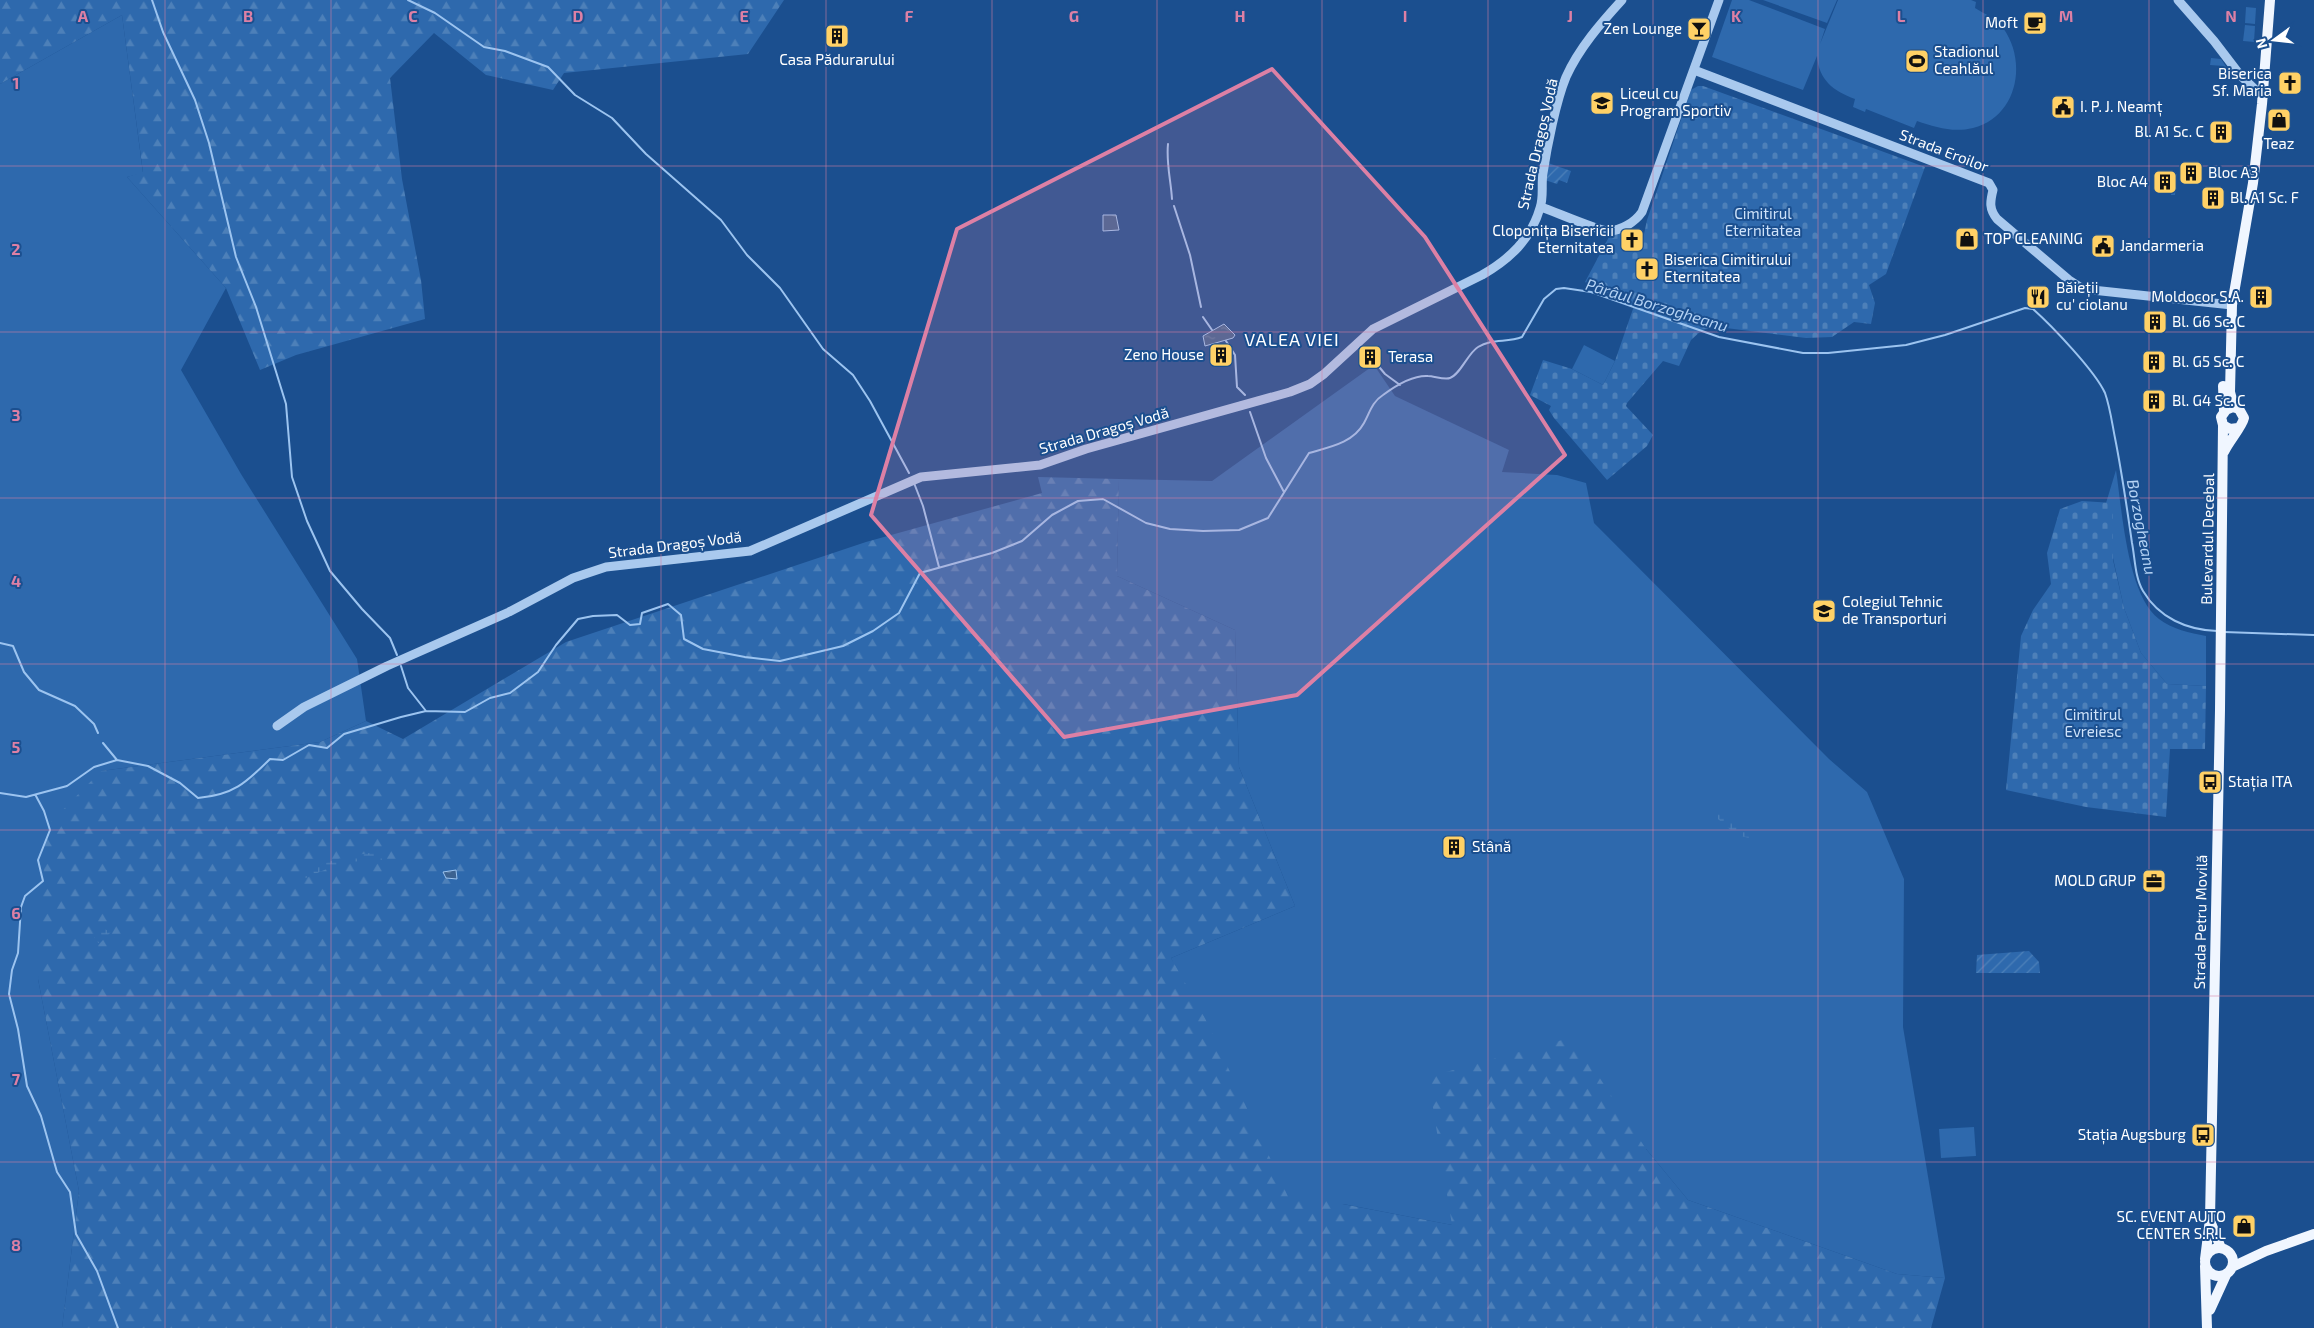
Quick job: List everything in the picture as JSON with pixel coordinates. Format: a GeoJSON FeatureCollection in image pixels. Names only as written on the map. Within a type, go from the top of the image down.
{"type":"FeatureCollection","features":[{"type":"Feature","properties":{"kind":"main road"},"geometry":{"type":"LineString","coordinates":[[2260,96],[2265,0]]}},
{"type":"Feature","properties":{"kind":"main road"},"geometry":{"type":"LineString","coordinates":[[2228,305],[2230,392],[2233,403],[2244,418],[2238,428],[2230,429],[2223,425],[2221,417],[2224,411],[2228,305],[2260,96],[2270,0]]}},
{"type":"Feature","properties":{"kind":"main road"},"geometry":{"type":"LineString","coordinates":[[2224,411],[2230,408],[2238,409]]}},
{"type":"Feature","properties":{"kind":"main road","name":"Bulevardul Decebal"},"geometry":{"type":"LineString","coordinates":[[2222,625],[2223,425]]}},
{"type":"Feature","properties":{"kind":"main road","name":"Bulevardul Decebal"},"geometry":{"type":"LineString","coordinates":[[2224,452],[2238,428]]}},
{"type":"Feature","properties":{"kind":"main road","name":"Strada Petru Movilă"},"geometry":{"type":"LineString","coordinates":[[2207,1328],[2205,1262],[2210,1219],[2222,625]]}},
{"type":"Feature","properties":{"kind":"main road","name":"Strada Petru Movilă"},"geometry":{"type":"LineString","coordinates":[[2210,1219],[2225,1250]]}},
{"type":"Feature","properties":{"kind":"main road"},"geometry":{"type":"LineString","coordinates":[[2266,1251],[2245,1254],[2225,1250],[2209,1252],[2205,1262],[2213,1275],[2229,1271],[2266,1251],[2314,1234]]}},
{"type":"Feature","properties":{"kind":"main road"},"geometry":{"type":"LineString","coordinates":[[2225,1250],[2233,1260],[2229,1271]]}},
{"type":"Feature","properties":{"kind":"main road","name":"Strada Petru Movilă"},"geometry":{"type":"LineString","coordinates":[[2208,1316],[2229,1271]]}},
{"type":"Feature","properties":{"kind":"street","name":"Strada Dragoș Vodă"},"geometry":{"type":"LineString","coordinates":[[277,726],[304,707],[386,666],[509,612],[573,578],[606,566],[750,551],[921,477],[1040,465],[1086,449],[1298,389],[1324,374],[1373,329],[1482,275],[1509,258],[1525,238],[1541,207],[1542,174],[1566,79],[1576,58],[1622,0]]}},
{"type":"Feature","properties":{"kind":"street"},"geometry":{"type":"LineString","coordinates":[[1541,207],[1608,232],[1626,226],[1637,219],[1642,212],[1720,0]]}},
{"type":"Feature","properties":{"kind":"street"},"geometry":{"type":"LineString","coordinates":[[2178,0],[2260,96]]}},
{"type":"Feature","properties":{"kind":"street","name":"Strada Eroilor"},"geometry":{"type":"LineString","coordinates":[[1694,70],[1989,183],[1993,190],[1990,203],[1991,209],[1997,219],[2069,280],[2082,288],[2228,305]]}},
{"type":"Feature","properties":{"kind":"highlighted area"},"geometry":{"type":"Polygon","coordinates":[[[1272,69],[1425,237],[1565,455],[1297,695],[1064,737],[871,515],[957,229],[1272,69]]]}},
{"type":"Feature","properties":{"kind":"green space"},"geometry":{"type":"Polygon","coordinates":[[[0,0],[784,0],[748,54],[564,73],[553,90],[486,75],[434,33],[390,78],[402,179],[421,280],[425,319],[296,355],[260,370],[226,288],[127,177],[143,172],[122,15],[0,84],[0,0]]]}},
{"type":"Feature","properties":{"kind":"green space","name":"Stadionul Ceahlăul"},"geometry":{"type":"Polygon","coordinates":[[[1732,0],[1749,0],[1825,29],[1820,44],[1838,0],[1971,0],[1976,2],[1975,8],[2003,28],[2011,42],[2015,56],[2016,72],[2014,87],[2000,113],[1988,122],[1973,128],[1951,130],[1917,121],[1914,128],[1866,109],[1865,112],[1853,107],[1855,99],[1834,88],[1824,78],[1817,56],[1803,90],[1712,57],[1732,0]]]}},
{"type":"Feature","properties":{"kind":"green space"},"geometry":{"type":"Polygon","coordinates":[[[1763,0],[1837,0],[1827,23],[1763,0]]]}},
{"type":"Feature","properties":{"kind":"green space"},"geometry":{"type":"Polygon","coordinates":[[[2246,7],[2256,8],[2255,24],[2245,23],[2246,7]]]}},
{"type":"Feature","properties":{"kind":"green space"},"geometry":{"type":"Polygon","coordinates":[[[122,15],[143,173],[127,177],[226,288],[181,370],[241,474],[357,659],[366,721],[320,742],[101,771],[38,979],[79,1191],[62,1328],[0,1328],[0,84],[122,15]]]}},
{"type":"Feature","properties":{"kind":"green space"},"geometry":{"type":"Polygon","coordinates":[[[2245,25],[2255,26],[2254,42],[2243,41],[2245,25]]]}},
{"type":"Feature","properties":{"kind":"green space"},"geometry":{"type":"Polygon","coordinates":[[[2211,58],[2221,59],[2235,80],[2223,79],[2224,66],[2210,65],[2211,58]]]}},
{"type":"Feature","properties":{"kind":"green space","name":"Cimitirul Eternitatea"},"geometry":{"type":"Polygon","coordinates":[[[1698,86],[1703,86],[1925,167],[1886,274],[1869,285],[1875,303],[1871,324],[1854,322],[1832,337],[1806,338],[1718,327],[1702,330],[1691,340],[1679,366],[1663,361],[1627,403],[1626,406],[1653,435],[1647,446],[1607,480],[1554,418],[1549,410],[1551,406],[1530,395],[1543,360],[1572,369],[1603,385],[1615,361],[1634,306],[1585,282],[1610,235],[1617,231],[1643,239],[1647,220],[1691,90],[1698,86]]]}},
{"type":"Feature","properties":{"kind":"green space"},"geometry":{"type":"Polygon","coordinates":[[[1548,163],[1571,171],[1567,183],[1559,180],[1557,184],[1545,180],[1548,163]]]}},
{"type":"Feature","properties":{"kind":"green space"},"geometry":{"type":"Polygon","coordinates":[[[2173,174],[2177,174],[2175,195],[2171,195],[2173,174]]]}},
{"type":"Feature","properties":{"kind":"green space"},"geometry":{"type":"Polygon","coordinates":[[[1584,345],[1615,361],[1603,385],[1572,369],[1584,345]]]}},
{"type":"Feature","properties":{"kind":"green space"},"geometry":{"type":"Polygon","coordinates":[[[1374,365],[1395,396],[1509,450],[1502,472],[1557,475],[1586,483],[1594,523],[1829,759],[1867,792],[1904,879],[1903,1027],[1945,1278],[1897,1274],[1688,1200],[1646,1149],[1452,1225],[1343,1204],[1326,1209],[1278,1199],[1171,958],[1295,906],[1239,767],[1235,630],[1117,576],[1119,479],[1212,481],[1374,365]]]}},
{"type":"Feature","properties":{"kind":"green space"},"geometry":{"type":"Polygon","coordinates":[[[2116,470],[2128,550],[2140,591],[2148,607],[2159,619],[2181,630],[2206,636],[2206,686],[2167,684],[2141,653],[2124,608],[2113,558],[2113,504],[2106,503],[2116,470]]]}},
{"type":"Feature","properties":{"kind":"green space"},"geometry":{"type":"Polygon","coordinates":[[[1038,477],[1119,479],[1117,576],[1235,630],[1239,767],[1295,906],[1171,958],[1205,1018],[1290,1201],[1306,1197],[1452,1225],[1428,1077],[1573,1037],[1646,1149],[1688,1200],[1897,1274],[1945,1278],[1931,1328],[62,1328],[79,1191],[38,979],[46,827],[101,771],[320,742],[366,721],[403,739],[566,642],[866,542],[1042,493],[1038,477]]]}},
{"type":"Feature","properties":{"kind":"green space","name":"Cimitirul Evreiesc"},"geometry":{"type":"Polygon","coordinates":[[[2082,501],[2113,503],[2113,560],[2124,608],[2141,653],[2167,684],[2206,686],[2205,749],[2170,749],[2166,817],[2086,807],[2006,790],[2021,636],[2033,610],[2051,584],[2047,553],[2060,509],[2082,501]]]}},
{"type":"Feature","properties":{"kind":"green space"},"geometry":{"type":"Polygon","coordinates":[[[1718,810],[1743,830],[1756,833],[1762,838],[1748,838],[1733,832],[1718,819],[1718,810]]]}},
{"type":"Feature","properties":{"kind":"green space"},"geometry":{"type":"Polygon","coordinates":[[[378,852],[387,854],[385,860],[350,862],[318,872],[297,882],[294,877],[334,860],[378,852]]]}},
{"type":"Feature","properties":{"kind":"green space"},"geometry":{"type":"Polygon","coordinates":[[[102,928],[111,932],[99,944],[94,937],[102,928]]]}},
{"type":"Feature","properties":{"kind":"green space"},"geometry":{"type":"Polygon","coordinates":[[[2029,951],[2039,962],[2040,973],[1976,973],[1977,955],[2029,951]]]}},
{"type":"Feature","properties":{"kind":"green space"},"geometry":{"type":"Polygon","coordinates":[[[1974,1127],[1976,1156],[1941,1158],[1939,1129],[1974,1127]]]}},
{"type":"Feature","properties":{"kind":"water"},"geometry":{"type":"Polygon","coordinates":[[[1103,215],[1116,215],[1119,230],[1103,231],[1103,215]]]}},
{"type":"Feature","properties":{"kind":"water"},"geometry":{"type":"Polygon","coordinates":[[[1224,324],[1235,335],[1233,338],[1205,346],[1203,336],[1224,324]]]}},
{"type":"Feature","properties":{"kind":"water"},"geometry":{"type":"Polygon","coordinates":[[[456,870],[457,879],[446,878],[443,872],[456,870]]]}},
{"type":"Feature","properties":{"kind":"waterway"},"geometry":{"type":"LineString","coordinates":[[152,0],[163,32],[195,100],[209,143],[236,257],[256,307],[286,404],[292,477],[307,521],[330,571],[362,609],[390,638],[397,655]]}},
{"type":"Feature","properties":{"kind":"waterway"},"geometry":{"type":"LineString","coordinates":[[408,0],[435,13],[484,47],[505,51],[548,67],[575,95],[612,118],[646,154],[721,220],[747,255],[780,288],[823,349],[853,375],[870,401],[909,473]]}},
{"type":"Feature","properties":{"kind":"waterway"},"geometry":{"type":"LineString","coordinates":[[1168,144],[1168,165],[1172,199]]}},
{"type":"Feature","properties":{"kind":"waterway"},"geometry":{"type":"LineString","coordinates":[[1174,206],[1190,255],[1201,307]]}},
{"type":"Feature","properties":{"kind":"waterway","name":"Pârâul Borzogheanu"},"geometry":{"type":"LineString","coordinates":[[0,793],[26,797],[67,786],[94,767],[117,760],[148,766],[180,783],[198,798],[221,794],[246,781],[270,759],[283,760],[309,745],[327,748],[344,734],[426,711],[465,712],[490,698],[510,693],[538,672],[556,645],[578,619],[593,616],[617,615],[630,625],[640,624],[642,613],[668,604],[681,615],[684,639],[703,649],[745,657],[780,661],[843,646],[873,631],[899,613],[920,573],[992,553],[1022,541],[1052,515],[1078,501],[1103,499],[1146,523],[1170,529],[1203,531],[1239,530],[1268,518],[1309,453],[1325,449],[1354,435],[1364,423],[1379,398],[1398,385],[1416,377],[1450,378],[1457,373],[1474,350],[1483,344],[1522,337],[1544,299],[1556,289],[1564,288],[1591,292],[1719,337],[1803,353],[1828,353],[1906,345],[1945,335],[2025,308],[2033,309],[2083,361],[2105,393],[2110,409],[2120,464],[2140,586],[2157,608],[2175,621],[2195,628],[2217,631]]}},
{"type":"Feature","properties":{"kind":"waterway"},"geometry":{"type":"LineString","coordinates":[[1203,317],[1212,330]]}},
{"type":"Feature","properties":{"kind":"waterway"},"geometry":{"type":"LineString","coordinates":[[1226,341],[1235,355],[1237,387],[1245,395]]}},
{"type":"Feature","properties":{"kind":"waterway"},"geometry":{"type":"LineString","coordinates":[[1375,362],[1385,374],[1400,385]]}},
{"type":"Feature","properties":{"kind":"waterway"},"geometry":{"type":"LineString","coordinates":[[1250,412],[1266,458],[1284,492]]}},
{"type":"Feature","properties":{"kind":"waterway"},"geometry":{"type":"LineString","coordinates":[[914,483],[923,506],[939,567]]}},
{"type":"Feature","properties":{"kind":"waterway","name":"Borzogheanu"},"geometry":{"type":"LineString","coordinates":[[2224,632],[2314,635]]}},
{"type":"Feature","properties":{"kind":"waterway"},"geometry":{"type":"LineString","coordinates":[[0,643],[13,646],[24,672],[39,690],[75,706],[94,724],[98,733]]}},
{"type":"Feature","properties":{"kind":"waterway"},"geometry":{"type":"LineString","coordinates":[[401,666],[408,688],[426,711]]}},
{"type":"Feature","properties":{"kind":"waterway"},"geometry":{"type":"LineString","coordinates":[[103,743],[117,760]]}},
{"type":"Feature","properties":{"kind":"waterway"},"geometry":{"type":"LineString","coordinates":[[36,796],[44,811],[50,830],[38,860],[43,881],[25,896],[21,907],[18,953],[12,970],[9,994],[18,1029],[27,1086],[41,1116],[57,1172],[70,1192],[76,1234],[97,1271],[118,1328]]}},
{"type":"Feature","properties":{"kind":"place","name":"Moft"},"geometry":{"type":"Point","coordinates":[2035,23]}},
{"type":"Feature","properties":{"kind":"place","name":"Zen Lounge"},"geometry":{"type":"Point","coordinates":[1699,29]}},
{"type":"Feature","properties":{"kind":"place","name":"Casa Pădurarului"},"geometry":{"type":"Point","coordinates":[837,36]}},
{"type":"Feature","properties":{"kind":"place","name":"Stadionul Ceahlăul"},"geometry":{"type":"Point","coordinates":[1917,61]}},
{"type":"Feature","properties":{"kind":"place","name":"Biserica Sf. Maria"},"geometry":{"type":"Point","coordinates":[2290,83]}},
{"type":"Feature","properties":{"kind":"place","name":"Liceul cu Program Sportiv"},"geometry":{"type":"Point","coordinates":[1602,103]}},
{"type":"Feature","properties":{"kind":"place","name":"I. P. J. Neamț"},"geometry":{"type":"Point","coordinates":[2063,107]}},
{"type":"Feature","properties":{"kind":"place","name":"Teaz"},"geometry":{"type":"Point","coordinates":[2279,120]}},
{"type":"Feature","properties":{"kind":"place","name":"Bl. A1 Sc. C"},"geometry":{"type":"Point","coordinates":[2221,132]}},
{"type":"Feature","properties":{"kind":"place","name":"Bloc A3"},"geometry":{"type":"Point","coordinates":[2191,173]}},
{"type":"Feature","properties":{"kind":"place","name":"Bloc A4"},"geometry":{"type":"Point","coordinates":[2165,182]}},
{"type":"Feature","properties":{"kind":"place","name":"Bl. A1 Sc. F"},"geometry":{"type":"Point","coordinates":[2213,198]}},
{"type":"Feature","properties":{"kind":"place","name":"TOP CLEANING"},"geometry":{"type":"Point","coordinates":[1967,239]}},
{"type":"Feature","properties":{"kind":"place","name":"Cloponița Bisericii Eternitatea"},"geometry":{"type":"Point","coordinates":[1632,240]}},
{"type":"Feature","properties":{"kind":"place","name":"Jandarmeria"},"geometry":{"type":"Point","coordinates":[2103,246]}},
{"type":"Feature","properties":{"kind":"place","name":"Biserica Cimitirului Eternitatea"},"geometry":{"type":"Point","coordinates":[1647,269]}},
{"type":"Feature","properties":{"kind":"place","name":"Băieții cu' ciolanu"},"geometry":{"type":"Point","coordinates":[2038,297]}},
{"type":"Feature","properties":{"kind":"place","name":"Moldocor S.A."},"geometry":{"type":"Point","coordinates":[2261,297]}},
{"type":"Feature","properties":{"kind":"place","name":"Bl. G6 Sc. C"},"geometry":{"type":"Point","coordinates":[2155,322]}},
{"type":"Feature","properties":{"kind":"place","name":"Zeno House"},"geometry":{"type":"Point","coordinates":[1221,355]}},
{"type":"Feature","properties":{"kind":"place","name":"Terasa"},"geometry":{"type":"Point","coordinates":[1370,357]}},
{"type":"Feature","properties":{"kind":"place","name":"Bl. G5 Sc. C"},"geometry":{"type":"Point","coordinates":[2154,362]}},
{"type":"Feature","properties":{"kind":"place","name":"Bl. G4 Sc. C"},"geometry":{"type":"Point","coordinates":[2154,401]}},
{"type":"Feature","properties":{"kind":"place","name":"Colegiul Tehnic de Transporturi"},"geometry":{"type":"Point","coordinates":[1824,611]}},
{"type":"Feature","properties":{"kind":"place","name":"Stația ITA"},"geometry":{"type":"Point","coordinates":[2210,782]}},
{"type":"Feature","properties":{"kind":"place","name":"Stână"},"geometry":{"type":"Point","coordinates":[1454,847]}},
{"type":"Feature","properties":{"kind":"place","name":"MOLD GRUP"},"geometry":{"type":"Point","coordinates":[2154,881]}},
{"type":"Feature","properties":{"kind":"place","name":"Stația Augsburg"},"geometry":{"type":"Point","coordinates":[2203,1135]}},
{"type":"Feature","properties":{"kind":"place","name":"SC. EVENT AUTO CENTER S.R.L"},"geometry":{"type":"Point","coordinates":[2244,1226]}},
{"type":"Feature","properties":{"kind":"district","name":"VALEA VIEI"},"geometry":{"type":"Point","coordinates":[1292,340]}}]}
